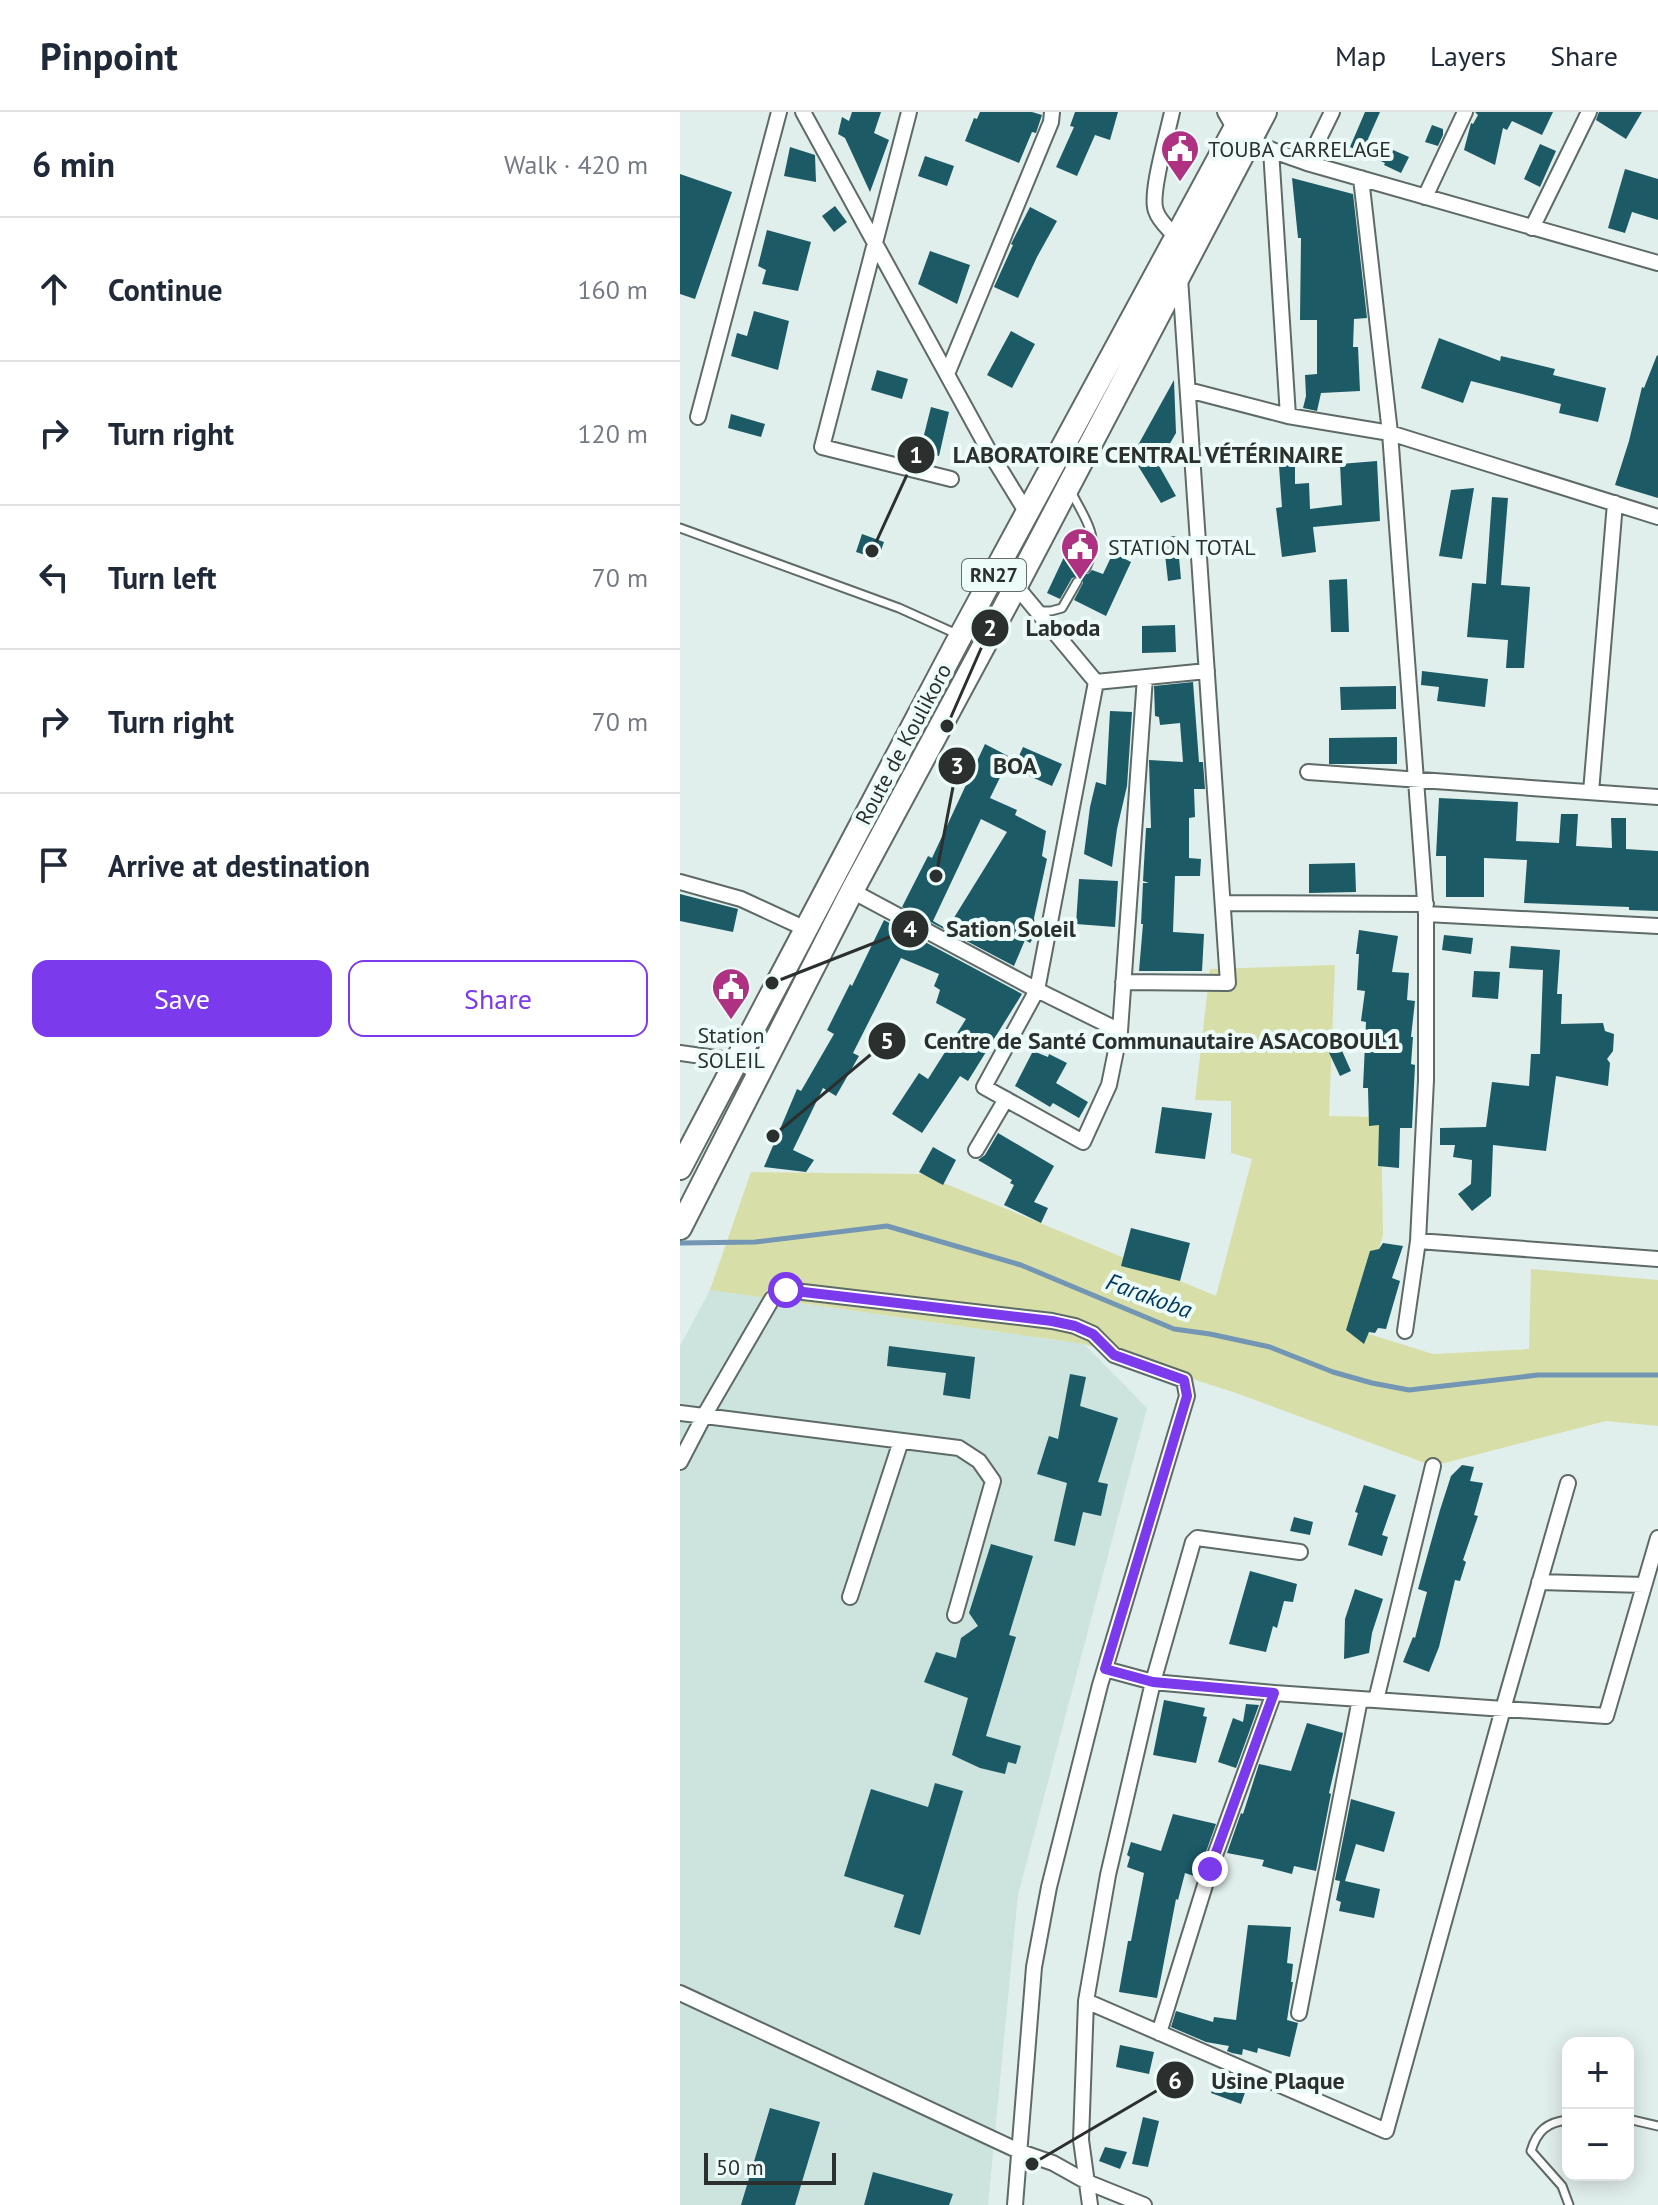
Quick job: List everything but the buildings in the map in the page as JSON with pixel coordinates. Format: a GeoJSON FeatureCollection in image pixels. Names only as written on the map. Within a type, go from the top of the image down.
{"type":"FeatureCollection","features":[{"type":"Feature","properties":{"kind":"main road","name":"RN27"},"geometry":{"type":"LineString","coordinates":[[1239,123],[1265,112]]}},
{"type":"Feature","properties":{"kind":"main road","name":"Route de Koulikoro"},"geometry":{"type":"LineString","coordinates":[[736,1061],[961,635],[1239,123]]}},
{"type":"Feature","properties":{"kind":"main road","name":"Route de Koulikoro"},"geometry":{"type":"LineString","coordinates":[[760,1073],[852,891],[1180,277],[1239,123]]}},
{"type":"Feature","properties":{"kind":"main road","name":"RN27"},"geometry":{"type":"LineString","coordinates":[[680,1168],[736,1061]]}},
{"type":"Feature","properties":{"kind":"main road","name":"RN27"},"geometry":{"type":"LineString","coordinates":[[680,1228],[760,1073]]}},
{"type":"Feature","properties":{"kind":"street"},"geometry":{"type":"LineString","coordinates":[[698,417],[779,112]]}},
{"type":"Feature","properties":{"kind":"street"},"geometry":{"type":"LineString","coordinates":[[803,112],[989,451],[1027,513]]}},
{"type":"Feature","properties":{"kind":"street"},"geometry":{"type":"LineString","coordinates":[[909,112],[822,447],[951,479]]}},
{"type":"Feature","properties":{"kind":"street"},"geometry":{"type":"LineString","coordinates":[[947,374],[1051,122],[1052,112]]}},
{"type":"Feature","properties":{"kind":"street"},"geometry":{"type":"LineString","coordinates":[[1172,112],[1155,184],[1154,208],[1175,236]]}},
{"type":"Feature","properties":{"kind":"street"},"geometry":{"type":"LineString","coordinates":[[1307,163],[1332,112]]}},
{"type":"Feature","properties":{"kind":"street"},"geometry":{"type":"LineString","coordinates":[[1425,197],[1465,112]]}},
{"type":"Feature","properties":{"kind":"street"},"geometry":{"type":"LineString","coordinates":[[1532,228],[1589,112]]}},
{"type":"Feature","properties":{"kind":"street"},"geometry":{"type":"LineString","coordinates":[[1239,123],[1271,150],[1307,163],[1658,263]]}},
{"type":"Feature","properties":{"kind":"street"},"geometry":{"type":"LineString","coordinates":[[1271,150],[1288,416]]}},
{"type":"Feature","properties":{"kind":"street"},"geometry":{"type":"LineString","coordinates":[[1361,178],[1390,433],[1426,909],[1426,1080],[1418,1241],[1405,1331]]}},
{"type":"Feature","properties":{"kind":"street"},"geometry":{"type":"LineString","coordinates":[[1123,982],[1228,983],[1180,277]]}},
{"type":"Feature","properties":{"kind":"street"},"geometry":{"type":"LineString","coordinates":[[1188,390],[1288,416],[1390,433],[1658,517]]}},
{"type":"Feature","properties":{"kind":"street"},"geometry":{"type":"LineString","coordinates":[[1591,792],[1615,503]]}},
{"type":"Feature","properties":{"kind":"street"},"geometry":{"type":"LineString","coordinates":[[1016,586],[1096,682]]}},
{"type":"Feature","properties":{"kind":"street"},"geometry":{"type":"LineString","coordinates":[[1096,682],[1207,671]]}},
{"type":"Feature","properties":{"kind":"street"},"geometry":{"type":"LineString","coordinates":[[1096,682],[1037,990],[984,1087],[1083,1142],[1109,1085],[1120,1031],[1145,677]]}},
{"type":"Feature","properties":{"kind":"street"},"geometry":{"type":"LineString","coordinates":[[1308,772],[1658,797]]}},
{"type":"Feature","properties":{"kind":"street"},"geometry":{"type":"LineString","coordinates":[[680,882],[741,899],[806,929]]}},
{"type":"Feature","properties":{"kind":"street"},"geometry":{"type":"LineString","coordinates":[[852,891],[1120,1031]]}},
{"type":"Feature","properties":{"kind":"street"},"geometry":{"type":"LineString","coordinates":[[1223,903],[1426,909],[1658,926]]}},
{"type":"Feature","properties":{"kind":"street"},"geometry":{"type":"LineString","coordinates":[[680,1053],[736,1061],[760,1073]]}},
{"type":"Feature","properties":{"kind":"street"},"geometry":{"type":"LineString","coordinates":[[976,1150],[1006,1099]]}},
{"type":"Feature","properties":{"kind":"street"},"geometry":{"type":"LineString","coordinates":[[1418,1241],[1658,1259]]}},
{"type":"Feature","properties":{"kind":"street"},"geometry":{"type":"LineString","coordinates":[[680,1462],[772,1299],[786,1290],[1075,1326],[1093,1334],[1114,1355],[1184,1380],[1187,1396],[1105,1669],[1049,1887],[1034,1967],[1015,2205]]}},
{"type":"Feature","properties":{"kind":"street"},"geometry":{"type":"LineString","coordinates":[[680,1413],[959,1448],[979,1461],[993,1481],[955,1615]]}},
{"type":"Feature","properties":{"kind":"street"},"geometry":{"type":"LineString","coordinates":[[850,1597],[901,1441]]}},
{"type":"Feature","properties":{"kind":"street"},"geometry":{"type":"LineString","coordinates":[[1376,1700],[1433,1466]]}},
{"type":"Feature","properties":{"kind":"street"},"geometry":{"type":"LineString","coordinates":[[1086,2001],[1386,2131],[1568,1483]]}},
{"type":"Feature","properties":{"kind":"street"},"geometry":{"type":"LineString","coordinates":[[1105,1669],[1153,1682],[1606,1716],[1658,1538]]}},
{"type":"Feature","properties":{"kind":"street"},"geometry":{"type":"LineString","coordinates":[[1090,2205],[1081,2140],[1086,2001],[1108,1875],[1153,1682],[1195,1539],[1300,1552]]}},
{"type":"Feature","properties":{"kind":"street"},"geometry":{"type":"LineString","coordinates":[[1539,1582],[1644,1585]]}},
{"type":"Feature","properties":{"kind":"street"},"geometry":{"type":"LineString","coordinates":[[1159,2033],[1210,1869],[1274,1693]]}},
{"type":"Feature","properties":{"kind":"street"},"geometry":{"type":"LineString","coordinates":[[1299,2013],[1360,1699]]}},
{"type":"Feature","properties":{"kind":"street"},"geometry":{"type":"LineString","coordinates":[[680,1993],[1021,2152],[1053,2163],[1087,2182],[1144,2205]]}},
{"type":"Feature","properties":{"kind":"lane"},"geometry":{"type":"LineString","coordinates":[[1069,487],[1094,537],[1093,551],[1086,568]]}},
{"type":"Feature","properties":{"kind":"lane"},"geometry":{"type":"LineString","coordinates":[[680,528],[899,608],[961,635]]}},
{"type":"Feature","properties":{"kind":"lane"},"geometry":{"type":"LineString","coordinates":[[1037,611],[1062,608],[1077,582]]}},
{"type":"Feature","properties":{"kind":"lane"},"geometry":{"type":"LineString","coordinates":[[1634,2120],[1658,2126]]}},
{"type":"Feature","properties":{"kind":"lane"},"geometry":{"type":"LineString","coordinates":[[1562,2121],[1542,2128],[1531,2151],[1562,2186],[1569,2205]]}},
{"type":"Feature","properties":{"kind":"shaded area"},"geometry":{"type":"Polygon","coordinates":[[[710,1290],[1084,1344],[1147,1408],[1018,1895],[988,2205],[680,2205],[680,1346],[710,1290]]]}},
{"type":"Feature","properties":{"kind":"green space"},"geometry":{"type":"Polygon","coordinates":[[[1335,965],[1329,1116],[1381,1117],[1383,1235],[1353,1329],[1433,1354],[1529,1349],[1531,1269],[1658,1280],[1658,1426],[1606,1421],[1433,1466],[1236,1393],[1084,1344],[710,1290],[751,1172],[922,1174],[1216,1296],[1252,1159],[1231,1153],[1231,1101],[1195,1100],[1210,969],[1335,965]]]}},
{"type":"Feature","properties":{"kind":"waterway","name":"Farakoba"},"geometry":{"type":"LineString","coordinates":[[680,1243],[755,1242],[887,1226],[1021,1265],[1174,1329],[1270,1347],[1333,1372],[1409,1390],[1538,1375],[1658,1375]]}},
{"type":"Feature","properties":{"kind":"place","name":"TOUBA CARRELAGE"},"geometry":{"type":"Point","coordinates":[1180,183]}},
{"type":"Feature","properties":{"kind":"place","name":"LABORATOIRE CENTRAL VÉTÉRINAIRE"},"geometry":{"type":"Point","coordinates":[872,551]}},
{"type":"Feature","properties":{"kind":"place","name":"STATION TOTAL"},"geometry":{"type":"Point","coordinates":[1080,581]}},
{"type":"Feature","properties":{"kind":"place","name":"Laboda"},"geometry":{"type":"Point","coordinates":[947,726]}},
{"type":"Feature","properties":{"kind":"place","name":"BOA"},"geometry":{"type":"Point","coordinates":[936,876]}},
{"type":"Feature","properties":{"kind":"place","name":"Sation Soleil"},"geometry":{"type":"Point","coordinates":[772,983]}},
{"type":"Feature","properties":{"kind":"place","name":"Station SOLEIL"},"geometry":{"type":"Point","coordinates":[731,1021]}},
{"type":"Feature","properties":{"kind":"place","name":"Centre de Santé Communautaire ASACOBOUL1"},"geometry":{"type":"Point","coordinates":[773,1136]}},
{"type":"Feature","properties":{"kind":"place","name":"Usine Plaque"},"geometry":{"type":"Point","coordinates":[1032,2164]}},
{"type":"Feature","properties":{"kind":"route"},"geometry":{"type":"LineString","coordinates":[[786,1290],[1075,1326],[1093,1334],[1114,1355],[1184,1380],[1187,1396],[1105,1669],[1153,1682],[1274,1693],[1210,1869]]}}]}
